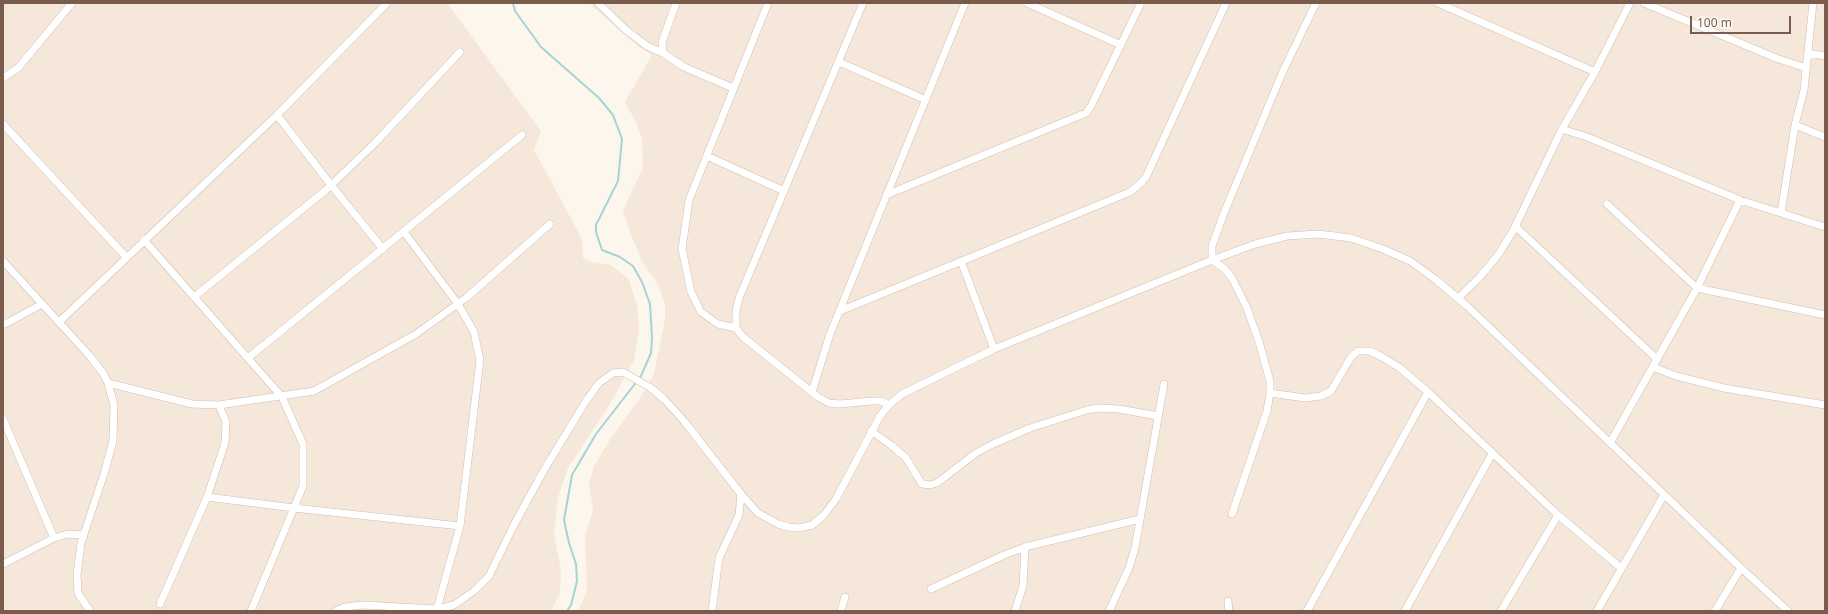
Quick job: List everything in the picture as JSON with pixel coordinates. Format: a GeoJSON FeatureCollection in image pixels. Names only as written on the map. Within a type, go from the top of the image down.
{"type":"FeatureCollection","features":[{"type":"Feature","properties":{"kind":"street"},"geometry":{"type":"LineString","coordinates":[[3,78],[18,68],[72,3]]}},
{"type":"Feature","properties":{"kind":"street"},"geometry":{"type":"LineString","coordinates":[[59,322],[277,114],[387,3]]}},
{"type":"Feature","properties":{"kind":"street"},"geometry":{"type":"LineString","coordinates":[[598,3],[626,30],[647,46],[663,53],[684,67],[734,88]]}},
{"type":"Feature","properties":{"kind":"street"},"geometry":{"type":"LineString","coordinates":[[663,53],[662,42],[676,3]]}},
{"type":"Feature","properties":{"kind":"street"},"geometry":{"type":"LineString","coordinates":[[736,328],[718,324],[701,312],[691,292],[682,249],[689,200],[768,3]]}},
{"type":"Feature","properties":{"kind":"street"},"geometry":{"type":"LineString","coordinates":[[863,3],[739,298],[736,311],[736,328],[743,337],[812,392],[829,403],[840,404],[881,401],[889,405]]}},
{"type":"Feature","properties":{"kind":"street"},"geometry":{"type":"LineString","coordinates":[[812,392],[830,334],[965,3]]}},
{"type":"Feature","properties":{"kind":"street"},"geometry":{"type":"LineString","coordinates":[[1027,3],[1121,45]]}},
{"type":"Feature","properties":{"kind":"street"},"geometry":{"type":"LineString","coordinates":[[886,195],[1086,113],[1091,106],[1142,3]]}},
{"type":"Feature","properties":{"kind":"street"},"geometry":{"type":"LineString","coordinates":[[840,311],[1130,192],[1146,177],[1226,3]]}},
{"type":"Feature","properties":{"kind":"street"},"geometry":{"type":"LineString","coordinates":[[1212,260],[1212,246],[1224,213],[1283,71],[1316,3]]}},
{"type":"Feature","properties":{"kind":"street"},"geometry":{"type":"LineString","coordinates":[[1438,3],[1595,72]]}},
{"type":"Feature","properties":{"kind":"street"},"geometry":{"type":"LineString","coordinates":[[1458,298],[1479,278],[1498,255],[1515,226],[1562,129],[1595,72],[1630,3]]}},
{"type":"Feature","properties":{"kind":"street"},"geometry":{"type":"LineString","coordinates":[[1644,3],[1776,58],[1806,68]]}},
{"type":"Feature","properties":{"kind":"street"},"geometry":{"type":"LineString","coordinates":[[1781,213],[1795,125],[1804,90],[1813,3]]}},
{"type":"Feature","properties":{"kind":"street"},"geometry":{"type":"LineString","coordinates":[[194,297],[331,185],[374,143],[460,52]]}},
{"type":"Feature","properties":{"kind":"street"},"geometry":{"type":"LineString","coordinates":[[1808,53],[1825,56]]}},
{"type":"Feature","properties":{"kind":"street"},"geometry":{"type":"LineString","coordinates":[[839,62],[926,100]]}},
{"type":"Feature","properties":{"kind":"street"},"geometry":{"type":"LineString","coordinates":[[277,114],[331,185],[383,249]]}},
{"type":"Feature","properties":{"kind":"street"},"geometry":{"type":"LineString","coordinates":[[3,124],[126,257]]}},
{"type":"Feature","properties":{"kind":"street"},"geometry":{"type":"LineString","coordinates":[[1795,125],[1825,137]]}},
{"type":"Feature","properties":{"kind":"street"},"geometry":{"type":"LineString","coordinates":[[1562,129],[1587,137],[1740,200],[1825,228]]}},
{"type":"Feature","properties":{"kind":"street"},"geometry":{"type":"LineString","coordinates":[[248,358],[522,135]]}},
{"type":"Feature","properties":{"kind":"street"},"geometry":{"type":"LineString","coordinates":[[707,156],[784,191]]}},
{"type":"Feature","properties":{"kind":"street"},"geometry":{"type":"LineString","coordinates":[[1610,443],[1697,288],[1740,200]]}},
{"type":"Feature","properties":{"kind":"street"},"geometry":{"type":"LineString","coordinates":[[1607,204],[1697,288],[1825,315]]}},
{"type":"Feature","properties":{"kind":"street"},"geometry":{"type":"LineString","coordinates":[[108,383],[192,404],[219,406],[314,391],[416,334],[458,304],[550,224]]}},
{"type":"Feature","properties":{"kind":"street"},"geometry":{"type":"LineString","coordinates":[[1515,226],[1657,358]]}},
{"type":"Feature","properties":{"kind":"street"},"geometry":{"type":"LineString","coordinates":[[404,232],[458,304],[474,332],[480,360],[460,526],[437,609]]}},
{"type":"Feature","properties":{"kind":"street"},"geometry":{"type":"LineString","coordinates":[[336,611],[345,607],[363,605],[437,609],[454,605],[489,576],[515,523],[544,470],[586,401],[599,383],[614,373],[623,372],[651,388],[664,399],[684,421],[741,494],[758,513],[778,524],[794,528],[812,525],[824,515],[836,499],[871,431],[889,405],[902,394],[994,349],[1212,260],[1255,244],[1287,236],[1318,234],[1351,238],[1383,249],[1410,261],[1458,298],[1788,611]]}},
{"type":"Feature","properties":{"kind":"street"},"geometry":{"type":"LineString","coordinates":[[144,240],[282,397],[303,444],[303,486],[251,611]]}},
{"type":"Feature","properties":{"kind":"street"},"geometry":{"type":"LineString","coordinates":[[1212,260],[1225,269],[1232,278],[1247,308],[1259,342],[1270,381],[1267,411],[1232,514]]}},
{"type":"Feature","properties":{"kind":"street"},"geometry":{"type":"LineString","coordinates":[[3,261],[88,354],[103,373],[108,383],[114,405],[113,441],[84,535],[77,574],[78,593],[90,611]]}},
{"type":"Feature","properties":{"kind":"street"},"geometry":{"type":"LineString","coordinates":[[961,261],[994,349]]}},
{"type":"Feature","properties":{"kind":"street"},"geometry":{"type":"LineString","coordinates":[[3,325],[42,304]]}},
{"type":"Feature","properties":{"kind":"street"},"geometry":{"type":"LineString","coordinates":[[1270,393],[1305,398],[1321,396],[1332,391],[1351,357],[1358,352],[1370,351],[1400,368],[1428,392],[1558,515],[1621,568]]}},
{"type":"Feature","properties":{"kind":"street"},"geometry":{"type":"LineString","coordinates":[[1653,367],[1676,376],[1724,388],[1825,405]]}},
{"type":"Feature","properties":{"kind":"street"},"geometry":{"type":"LineString","coordinates":[[1109,611],[1129,568],[1136,548],[1164,384]]}},
{"type":"Feature","properties":{"kind":"street"},"geometry":{"type":"LineString","coordinates":[[1307,611],[1428,392]]}},
{"type":"Feature","properties":{"kind":"street"},"geometry":{"type":"LineString","coordinates":[[160,604],[208,497],[225,442],[226,422],[219,406]]}},
{"type":"Feature","properties":{"kind":"street"},"geometry":{"type":"LineString","coordinates":[[871,431],[906,458],[922,484],[930,485],[937,483],[992,444],[1030,428],[1086,410],[1100,408],[1119,409],[1158,416]]}},
{"type":"Feature","properties":{"kind":"street"},"geometry":{"type":"LineString","coordinates":[[3,419],[54,538]]}},
{"type":"Feature","properties":{"kind":"street"},"geometry":{"type":"LineString","coordinates":[[1405,611],[1492,454]]}},
{"type":"Feature","properties":{"kind":"street"},"geometry":{"type":"LineString","coordinates":[[712,611],[719,558],[739,515],[741,494]]}},
{"type":"Feature","properties":{"kind":"street"},"geometry":{"type":"LineString","coordinates":[[1597,611],[1664,495]]}},
{"type":"Feature","properties":{"kind":"street"},"geometry":{"type":"LineString","coordinates":[[208,497],[460,526]]}},
{"type":"Feature","properties":{"kind":"street"},"geometry":{"type":"LineString","coordinates":[[1500,611],[1558,515]]}},
{"type":"Feature","properties":{"kind":"street"},"geometry":{"type":"LineString","coordinates":[[931,589],[1025,547],[1140,519]]}},
{"type":"Feature","properties":{"kind":"street"},"geometry":{"type":"LineString","coordinates":[[3,564],[54,538],[68,534],[84,535]]}},
{"type":"Feature","properties":{"kind":"street"},"geometry":{"type":"LineString","coordinates":[[1015,611],[1023,586],[1025,547]]}},
{"type":"Feature","properties":{"kind":"street"},"geometry":{"type":"LineString","coordinates":[[1715,611],[1741,568]]}},
{"type":"Feature","properties":{"kind":"street"},"geometry":{"type":"LineString","coordinates":[[841,611],[845,597]]}},
{"type":"Feature","properties":{"kind":"street"},"geometry":{"type":"LineString","coordinates":[[1228,601],[1229,611]]}},
{"type":"Feature","properties":{"kind":"shaded area"},"geometry":{"type":"Polygon","coordinates":[[[3,3],[447,3],[541,131],[534,150],[582,239],[583,258],[591,262],[611,265],[629,280],[637,305],[639,328],[634,360],[610,404],[568,468],[558,498],[554,534],[561,570],[560,593],[551,611],[3,611],[3,3]]]}},
{"type":"Feature","properties":{"kind":"shaded area"},"geometry":{"type":"Polygon","coordinates":[[[589,3],[1825,3],[1825,611],[578,611],[587,591],[585,537],[593,510],[589,483],[594,466],[611,438],[640,398],[654,374],[665,319],[665,304],[658,284],[642,261],[623,210],[643,168],[642,139],[637,124],[625,102],[652,55],[639,47],[589,3]]]}},
{"type":"Feature","properties":{"kind":"waterway"},"geometry":{"type":"LineString","coordinates":[[513,3],[515,11],[541,47],[599,98],[613,115],[622,139],[618,181],[596,225],[596,232],[602,250],[620,257],[633,266],[642,282],[650,304],[652,338],[651,353],[641,376],[596,434],[572,475],[564,520],[569,543],[576,564],[577,581],[571,605],[567,611]]}}]}
